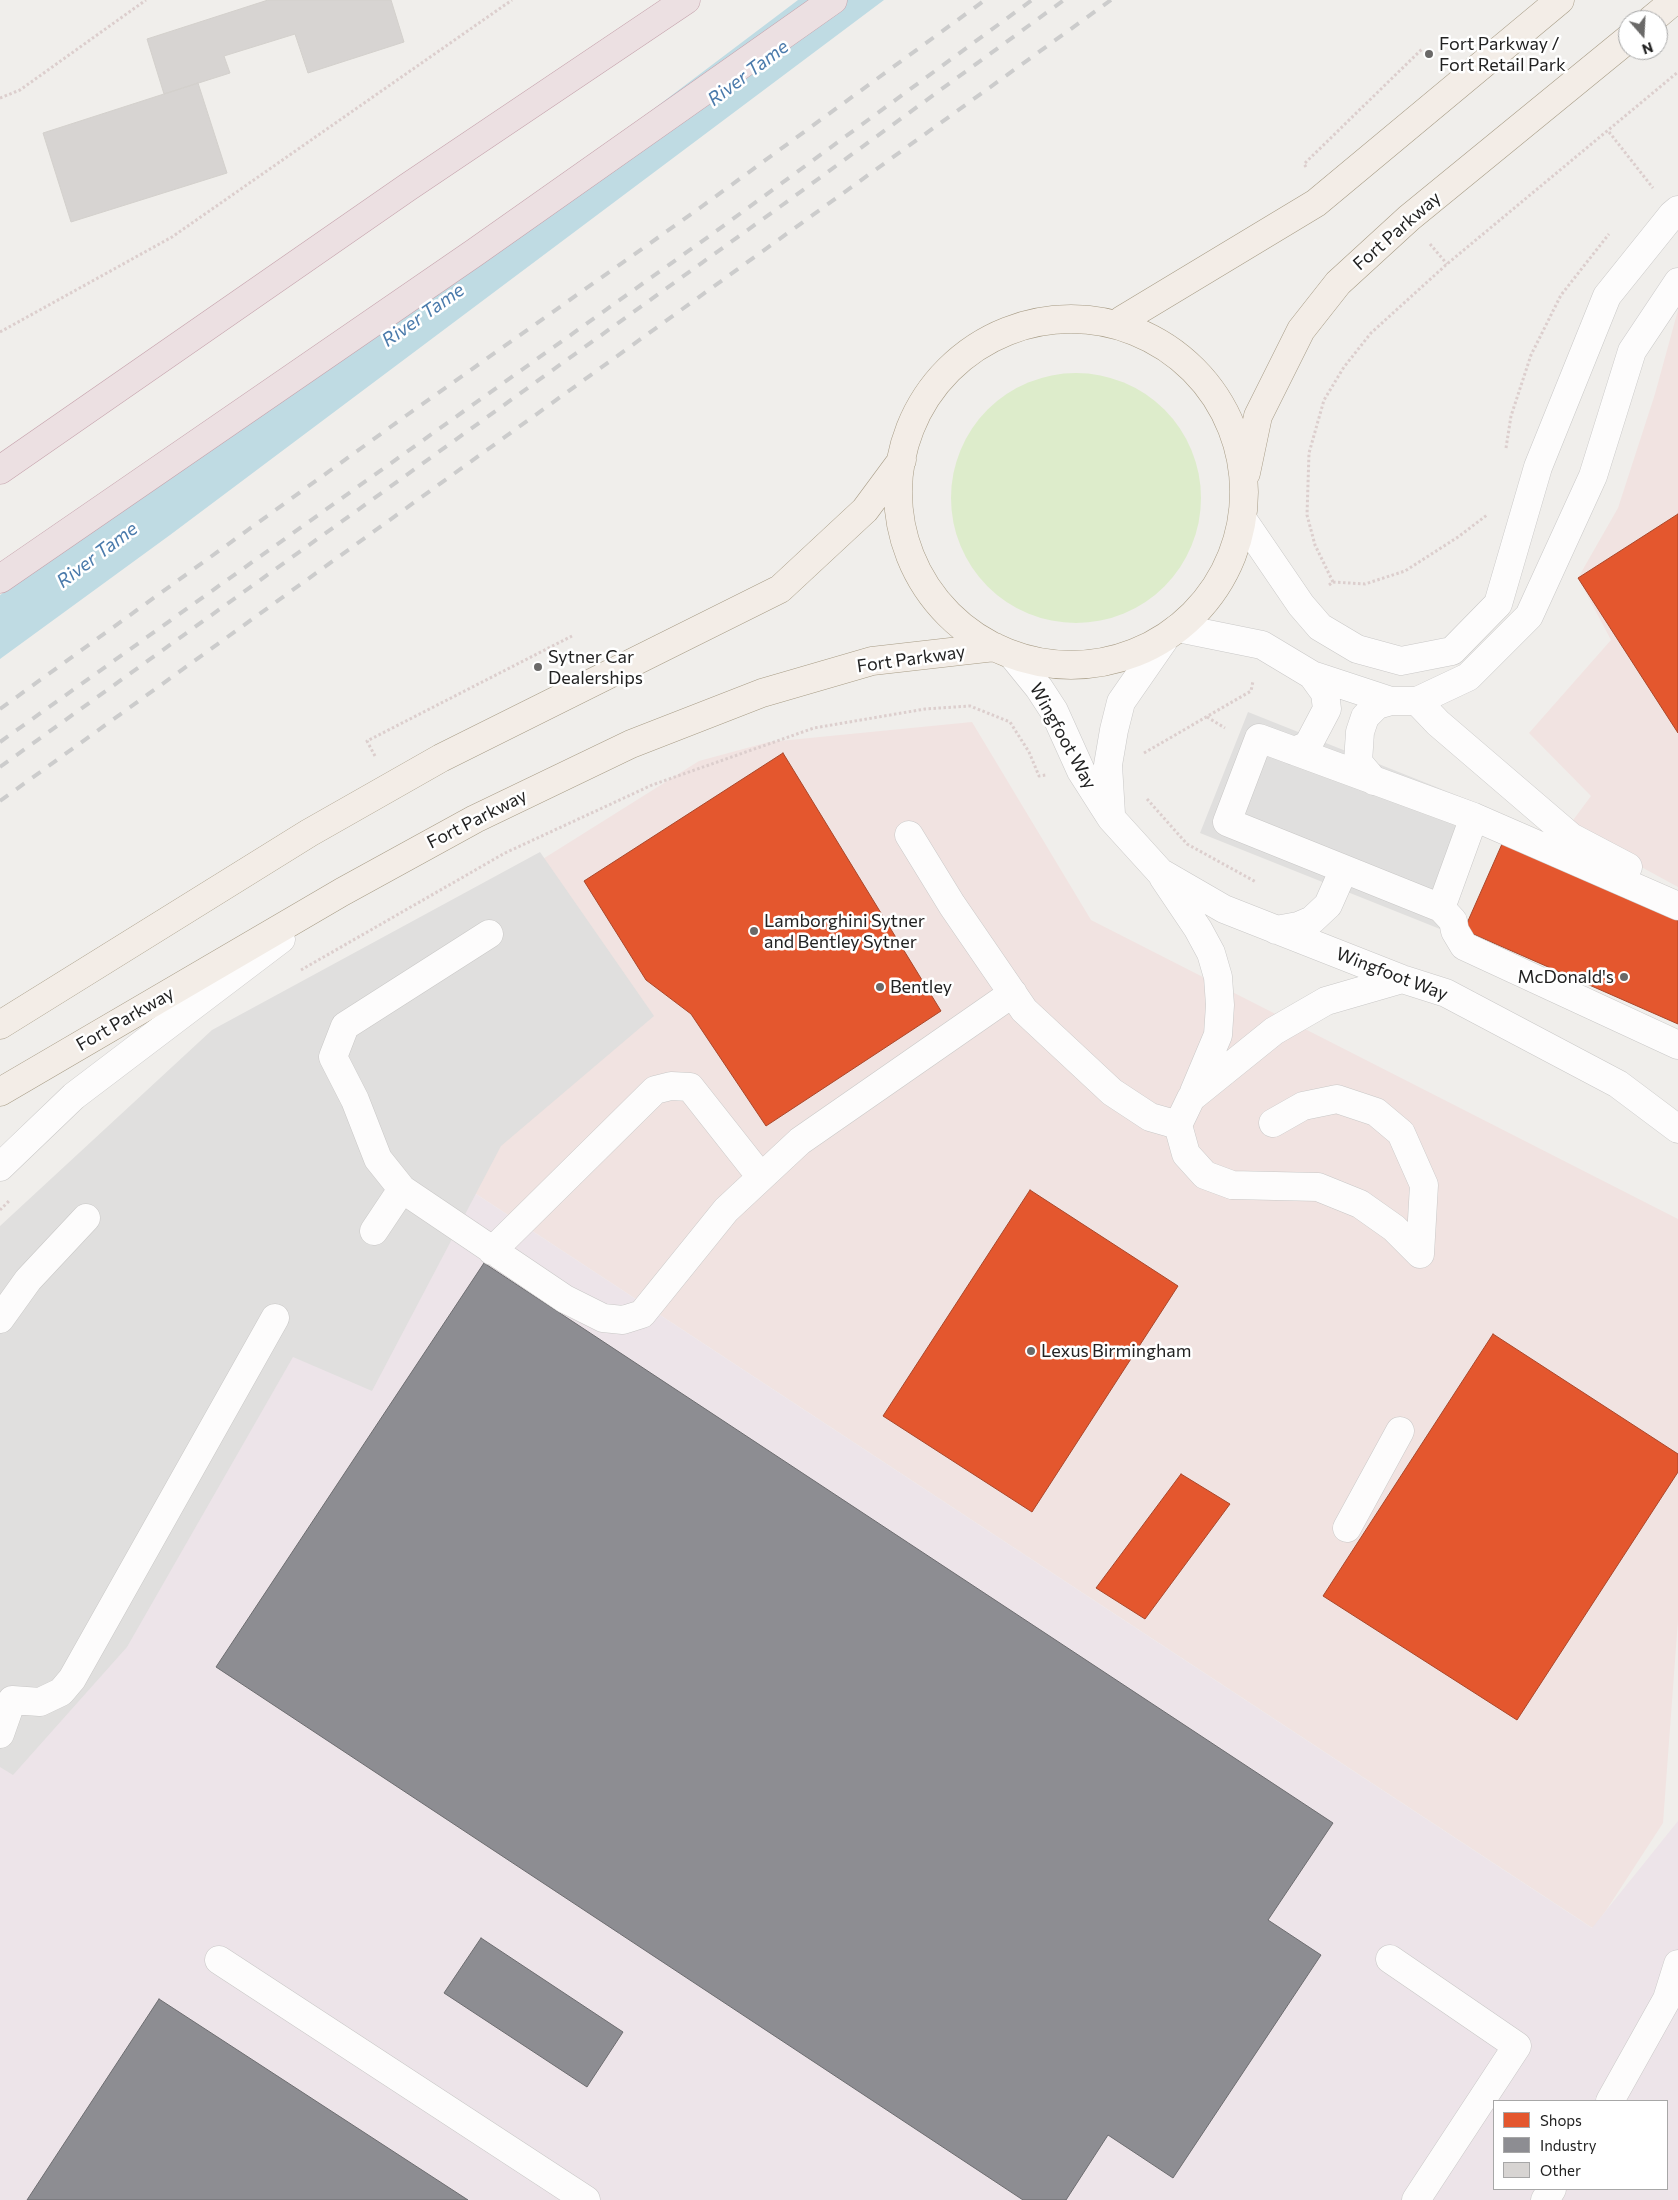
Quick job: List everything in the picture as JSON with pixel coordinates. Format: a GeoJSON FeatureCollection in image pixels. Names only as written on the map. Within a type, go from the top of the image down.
{"type":"FeatureCollection","features":[{"type":"Feature","properties":{"kind":"highway"},"geometry":{"type":"LineString","coordinates":[[0,470],[408,187],[686,0]]}},
{"type":"Feature","properties":{"kind":"highway"},"geometry":{"type":"LineString","coordinates":[[0,579],[474,253],[833,0]]}},
{"type":"Feature","properties":{"kind":"main road"},"geometry":{"type":"LineString","coordinates":[[1122,320],[1316,203],[1560,0]]}},
{"type":"Feature","properties":{"kind":"main road"},"geometry":{"type":"LineString","coordinates":[[1662,10],[1675,0]]}},
{"type":"Feature","properties":{"kind":"main road","name":"Fort Parkway"},"geometry":{"type":"LineString","coordinates":[[1244,481],[1228,419],[1213,393],[1191,367],[1122,320],[1063,318],[1037,322],[985,341],[964,355],[928,398],[915,421],[902,460],[899,503],[904,535],[913,561],[934,598],[954,620],[981,640],[1004,652],[1047,664],[1070,666],[1098,664],[1134,654],[1171,634],[1192,616],[1208,595],[1219,576],[1243,520],[1244,481],[1258,416],[1301,330],[1338,283],[1409,218],[1618,46]]}},
{"type":"Feature","properties":{"kind":"main road","name":"Fort Parkway"},"geometry":{"type":"LineString","coordinates":[[0,1025],[309,833],[441,758],[780,589],[865,510],[902,460]]}},
{"type":"Feature","properties":{"kind":"main road","name":"Fort Parkway"},"geometry":{"type":"LineString","coordinates":[[0,1092],[342,892],[475,818],[631,744],[762,693],[872,661],[1004,652]]}},
{"type":"Feature","properties":{"kind":"street"},"geometry":{"type":"LineString","coordinates":[[1243,520],[1301,605],[1320,627],[1357,650],[1401,661],[1452,650],[1498,604],[1538,467],[1607,296],[1678,210]]}},
{"type":"Feature","properties":{"kind":"street"},"geometry":{"type":"LineString","coordinates":[[1374,780],[1358,762],[1360,732],[1366,717],[1378,705],[1404,701],[1468,677],[1529,616],[1593,476],[1632,351],[1678,282]]}},
{"type":"Feature","properties":{"kind":"street"},"geometry":{"type":"LineString","coordinates":[[1171,634],[1262,645],[1312,675],[1404,701],[1438,723],[1571,837],[1678,893]]}},
{"type":"Feature","properties":{"kind":"street","name":"Wingfoot Way"},"geometry":{"type":"LineString","coordinates":[[1112,818],[1108,765],[1121,702],[1171,634]]}},
{"type":"Feature","properties":{"kind":"street","name":"Wingfoot Way"},"geometry":{"type":"LineString","coordinates":[[1004,652],[1039,688],[1049,704],[1081,771],[1112,818],[1160,872],[1224,909],[1402,979],[1446,993],[1618,1084],[1678,1129]]}},
{"type":"Feature","properties":{"kind":"street"},"geometry":{"type":"LineString","coordinates":[[1294,751],[1308,745],[1327,709],[1325,694],[1312,675]]}},
{"type":"Feature","properties":{"kind":"street"},"geometry":{"type":"LineString","coordinates":[[1678,906],[1474,818],[1259,738],[1227,822],[1442,908],[1453,921],[1464,946],[1678,1045]]}},
{"type":"Feature","properties":{"kind":"street"},"geometry":{"type":"LineString","coordinates":[[1442,908],[1474,818]]}},
{"type":"Feature","properties":{"kind":"street"},"geometry":{"type":"LineString","coordinates":[[909,835],[952,905],[1024,1010],[1112,1092],[1150,1117],[1178,1125]]}},
{"type":"Feature","properties":{"kind":"street"},"geometry":{"type":"LineString","coordinates":[[1276,930],[1298,926],[1312,920],[1328,905],[1344,869]]}},
{"type":"Feature","properties":{"kind":"street"},"geometry":{"type":"LineString","coordinates":[[1160,872],[1198,928],[1211,953],[1218,977],[1220,1005],[1218,1035],[1178,1125],[1186,1154],[1205,1175],[1232,1185],[1318,1187],[1360,1204],[1394,1228],[1420,1254],[1424,1185],[1400,1133],[1376,1112],[1337,1099],[1303,1106],[1273,1123]]}},
{"type":"Feature","properties":{"kind":"street"},"geometry":{"type":"LineString","coordinates":[[0,1167],[74,1096],[342,892]]}},
{"type":"Feature","properties":{"kind":"street"},"geometry":{"type":"LineString","coordinates":[[490,934],[345,1026],[333,1057],[355,1100],[378,1159],[402,1189],[492,1251],[516,1264],[565,1299],[603,1318],[623,1320],[642,1314],[726,1210],[800,1141],[1013,993]]}},
{"type":"Feature","properties":{"kind":"street"},"geometry":{"type":"LineString","coordinates":[[1191,1098],[1274,1030],[1326,1001],[1402,979]]}},
{"type":"Feature","properties":{"kind":"street"},"geometry":{"type":"LineString","coordinates":[[492,1251],[655,1090],[671,1086],[690,1087],[761,1177]]}},
{"type":"Feature","properties":{"kind":"street"},"geometry":{"type":"LineString","coordinates":[[374,1231],[402,1189]]}},
{"type":"Feature","properties":{"kind":"street"},"geometry":{"type":"LineString","coordinates":[[0,1318],[28,1280],[86,1218]]}},
{"type":"Feature","properties":{"kind":"street"},"geometry":{"type":"LineString","coordinates":[[0,1734],[6,1693],[40,1702],[61,1692],[72,1679],[275,1318]]}},
{"type":"Feature","properties":{"kind":"street"},"geometry":{"type":"LineString","coordinates":[[1347,1528],[1400,1431]]}},
{"type":"Feature","properties":{"kind":"street"},"geometry":{"type":"LineString","coordinates":[[1390,1958],[1517,2046],[1416,2200]]}},
{"type":"Feature","properties":{"kind":"street"},"geometry":{"type":"LineString","coordinates":[[219,1960],[586,2200]]}},
{"type":"Feature","properties":{"kind":"street"},"geometry":{"type":"LineString","coordinates":[[1611,2100],[1667,1999],[1678,1964]]}},
{"type":"Feature","properties":{"kind":"path"},"geometry":{"type":"LineString","coordinates":[[0,98],[20,90],[146,0]]}},
{"type":"Feature","properties":{"kind":"path"},"geometry":{"type":"LineString","coordinates":[[0,332],[172,237],[512,0]]}},
{"type":"Feature","properties":{"kind":"path"},"geometry":{"type":"LineString","coordinates":[[1609,132],[1656,192]]}},
{"type":"Feature","properties":{"kind":"path"},"geometry":{"type":"LineString","coordinates":[[1506,450],[1511,416],[1531,355],[1539,338],[1561,295],[1602,241],[1615,229]]}},
{"type":"Feature","properties":{"kind":"path"},"geometry":{"type":"LineString","coordinates":[[1333,582],[1365,584],[1405,571],[1458,537],[1492,510]]}},
{"type":"Feature","properties":{"kind":"path"},"geometry":{"type":"LineString","coordinates":[[1146,793],[1148,802],[1187,844],[1259,883]]}},
{"type":"Feature","properties":{"kind":"shaded area"},"geometry":{"type":"Polygon","coordinates":[[[1678,310],[1678,887],[1568,827],[1591,796],[1529,733],[1611,640],[1578,578],[1618,508],[1655,394],[1678,310]]]}},
{"type":"Feature","properties":{"kind":"shaded area"},"geometry":{"type":"Polygon","coordinates":[[[1248,712],[1489,808],[1440,929],[1200,833],[1248,712]]]}},
{"type":"Feature","properties":{"kind":"shaded area"},"geometry":{"type":"Polygon","coordinates":[[[972,722],[1091,920],[1678,1219],[1678,1620],[1663,1823],[1594,1929],[248,1044],[699,761],[769,742],[972,722]]]}},
{"type":"Feature","properties":{"kind":"shaded area"},"geometry":{"type":"Polygon","coordinates":[[[540,852],[654,1016],[501,1146],[372,1391],[293,1357],[127,1647],[13,1775],[0,1767],[0,1226],[212,1030],[540,852]]]}},
{"type":"Feature","properties":{"kind":"shaded area"},"geometry":{"type":"Polygon","coordinates":[[[248,1044],[1592,1928],[1678,1821],[1678,2200],[0,2200],[0,1278],[248,1044]]]}},
{"type":"Feature","properties":{"kind":"green space"},"geometry":{"type":"Polygon","coordinates":[[[1076,373],[1100,375],[1124,382],[1155,401],[1173,419],[1192,450],[1199,474],[1201,498],[1199,522],[1192,546],[1173,577],[1155,595],[1124,614],[1100,621],[1076,623],[1052,621],[1028,614],[997,595],[979,577],[960,546],[953,522],[951,498],[953,474],[960,450],[979,419],[997,401],[1028,382],[1052,375],[1076,373]]]}},
{"type":"Feature","properties":{"kind":"water","name":"River Tame"},"geometry":{"type":"Polygon","coordinates":[[[798,0],[884,0],[170,535],[0,659],[0,595],[137,499],[798,0]]]}},
{"type":"Feature","properties":{"kind":"building: Shops"},"geometry":{"type":"Polygon","coordinates":[[[1678,514],[1678,733],[1578,578],[1678,514]]]}},
{"type":"Feature","properties":{"kind":"building: Shops","name":"Lamborghini Sytner and Bentley Sytner"},"geometry":{"type":"Polygon","coordinates":[[[783,753],[941,1011],[766,1126],[691,1014],[646,980],[584,881],[783,753]]]}},
{"type":"Feature","properties":{"kind":"building: Shops","name":"McDonald's"},"geometry":{"type":"Polygon","coordinates":[[[1502,844],[1678,920],[1678,1024],[1464,930],[1502,844]]]}},
{"type":"Feature","properties":{"kind":"building: Shops","name":"Lexus Birmingham"},"geometry":{"type":"Polygon","coordinates":[[[1030,1190],[1178,1286],[1032,1512],[883,1416],[1030,1190]]]}},
{"type":"Feature","properties":{"kind":"building: Shops"},"geometry":{"type":"Polygon","coordinates":[[[1493,1334],[1678,1454],[1678,1472],[1517,1720],[1323,1596],[1493,1334]]]}},
{"type":"Feature","properties":{"kind":"building: Shops"},"geometry":{"type":"Polygon","coordinates":[[[1181,1474],[1230,1504],[1145,1619],[1096,1588],[1181,1474]]]}},
{"type":"Feature","properties":{"kind":"building: Industry"},"geometry":{"type":"Polygon","coordinates":[[[484,1263],[1333,1823],[1268,1920],[1321,1955],[1173,2178],[1108,2135],[1066,2200],[1023,2200],[216,1667],[484,1263]]]}},
{"type":"Feature","properties":{"kind":"building: Industry"},"geometry":{"type":"Polygon","coordinates":[[[481,1938],[623,2032],[587,2087],[444,1993],[481,1938]]]}},
{"type":"Feature","properties":{"kind":"building: Industry"},"geometry":{"type":"Polygon","coordinates":[[[159,1999],[468,2200],[27,2200],[159,1999]]]}},
{"type":"Feature","properties":{"kind":"building: Other"},"geometry":{"type":"Polygon","coordinates":[[[268,0],[391,0],[404,42],[308,73],[295,34],[224,56],[230,73],[164,94],[147,39],[268,0]]]}},
{"type":"Feature","properties":{"kind":"building: Other"},"geometry":{"type":"Polygon","coordinates":[[[198,83],[227,173],[71,222],[43,133],[198,83]]]}},
{"type":"Feature","properties":{"kind":"railway"},"geometry":{"type":"LineString","coordinates":[[0,709],[407,415],[697,210],[985,0]]}},
{"type":"Feature","properties":{"kind":"railway"},"geometry":{"type":"LineString","coordinates":[[0,742],[715,232],[1032,0]]}},
{"type":"Feature","properties":{"kind":"railway"},"geometry":{"type":"LineString","coordinates":[[0,767],[781,206],[1064,0]]}},
{"type":"Feature","properties":{"kind":"railway"},"geometry":{"type":"LineString","coordinates":[[0,801],[1111,0]]}},
{"type":"Feature","properties":{"kind":"place","name":"Fort Parkway / Fort Retail Park"},"geometry":{"type":"Point","coordinates":[1429,54]}},
{"type":"Feature","properties":{"kind":"place","name":"Sytner Car Dealerships"},"geometry":{"type":"Point","coordinates":[538,667]}},
{"type":"Feature","properties":{"kind":"place","name":"Lamborghini Sytner and Bentley Sytner"},"geometry":{"type":"Point","coordinates":[754,931]}},
{"type":"Feature","properties":{"kind":"place","name":"McDonald's"},"geometry":{"type":"Point","coordinates":[1624,977]}},
{"type":"Feature","properties":{"kind":"place","name":"Bentley"},"geometry":{"type":"Point","coordinates":[880,987]}},
{"type":"Feature","properties":{"kind":"place","name":"Lexus Birmingham"},"geometry":{"type":"Point","coordinates":[1031,1351]}}]}
